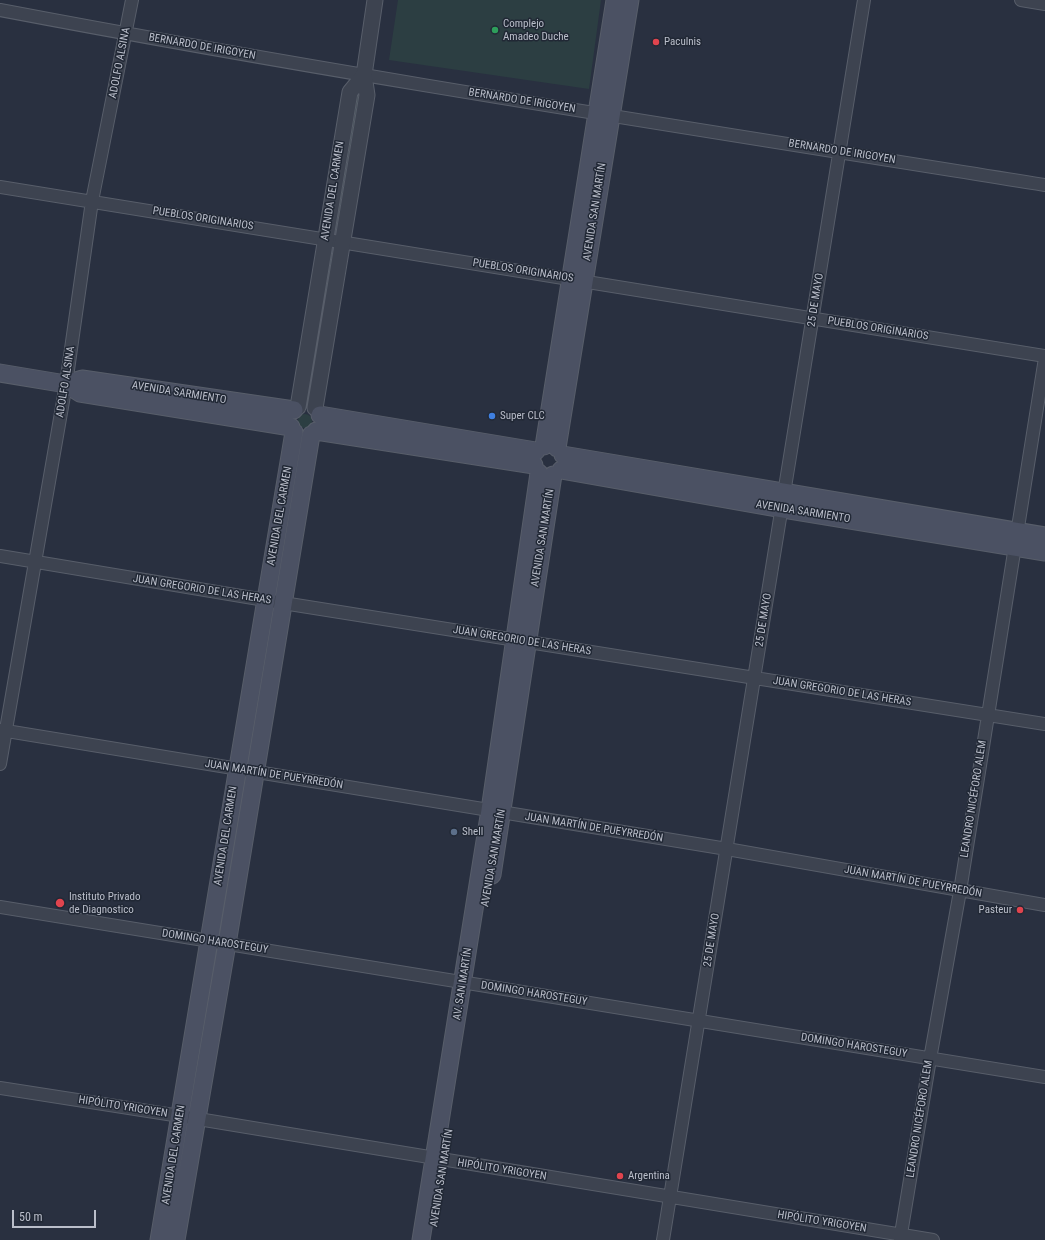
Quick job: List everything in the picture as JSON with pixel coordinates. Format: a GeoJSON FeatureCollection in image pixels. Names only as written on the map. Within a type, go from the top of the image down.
{"type":"FeatureCollection","features":[{"type":"Feature","properties":{"kind":"main road","name":"AVENIDA SAN MARTÍN"},"geometry":{"type":"LineString","coordinates":[[604,114],[615,0]]}},
{"type":"Feature","properties":{"kind":"main road","name":"AVENIDA SAN MARTÍN"},"geometry":{"type":"LineString","coordinates":[[432,1240],[440,1159],[496,811],[548,460],[604,114],[630,0]]}},
{"type":"Feature","properties":{"kind":"main road","name":"AVENIDA SARMIENTO"},"geometry":{"type":"LineString","coordinates":[[0,373],[66,384],[82,379],[302,416],[783,501],[1015,539],[1045,552]]}},
{"type":"Feature","properties":{"kind":"main road","name":"AVENIDA SARMIENTO"},"geometry":{"type":"LineString","coordinates":[[302,416],[300,435],[314,433],[548,460]]}},
{"type":"Feature","properties":{"kind":"main road","name":"AVENIDA DEL CARMEN"},"geometry":{"type":"LineString","coordinates":[[176,1240],[188,1117],[210,941],[237,769],[266,600],[302,416]]}},
{"type":"Feature","properties":{"kind":"main road","name":"AVENIDA DEL CARMEN"},"geometry":{"type":"LineString","coordinates":[[159,1240],[227,944],[283,603],[314,433]]}},
{"type":"Feature","properties":{"kind":"main road","name":"AVENIDA SARMIENTO"},"geometry":{"type":"LineString","coordinates":[[1015,539],[1045,536]]}},
{"type":"Feature","properties":{"kind":"main road","name":"AVENIDA SAN MARTÍN"},"geometry":{"type":"LineString","coordinates":[[421,1240],[440,1159]]}},
{"type":"Feature","properties":{"kind":"street","name":"ADOLFO ALSINA"},"geometry":{"type":"LineString","coordinates":[[0,764],[3,731],[35,563],[66,384],[92,201],[132,0]]}},
{"type":"Feature","properties":{"kind":"street","name":"AVENIDA DEL CARMEN"},"geometry":{"type":"LineString","coordinates":[[302,416],[342,242],[367,95],[364,75],[375,0]]}},
{"type":"Feature","properties":{"kind":"street","name":"25 DE MAYO"},"geometry":{"type":"LineString","coordinates":[[663,1240],[864,0]]}},
{"type":"Feature","properties":{"kind":"street"},"geometry":{"type":"LineString","coordinates":[[1021,0],[1045,4]]}},
{"type":"Feature","properties":{"kind":"street","name":"BERNARDO DE IRIGOYEN"},"geometry":{"type":"LineString","coordinates":[[0,10],[126,34],[364,75],[1045,185]]}},
{"type":"Feature","properties":{"kind":"street","name":"AVENIDA DEL CARMEN"},"geometry":{"type":"LineString","coordinates":[[302,416],[325,239],[350,92],[364,75]]}},
{"type":"Feature","properties":{"kind":"street","name":"PUEBLOS ORIGINARIOS"},"geometry":{"type":"LineString","coordinates":[[0,187],[813,318],[1045,357]]}},
{"type":"Feature","properties":{"kind":"street","name":"LEANDRO NICÉFORO ALEM"},"geometry":{"type":"LineString","coordinates":[[901,1237],[930,1059],[960,891],[1045,357]]}},
{"type":"Feature","properties":{"kind":"street","name":"JUAN GREGORIO DE LAS HERAS"},"geometry":{"type":"LineString","coordinates":[[0,556],[283,603],[1045,724]]}},
{"type":"Feature","properties":{"kind":"street","name":"JUAN MARTÍN DE PUEYRREDÓN"},"geometry":{"type":"LineString","coordinates":[[3,731],[726,849],[960,891],[1045,904]]}},
{"type":"Feature","properties":{"kind":"street","name":"DOMINGO HAROSTEGUY"},"geometry":{"type":"LineString","coordinates":[[0,907],[1045,1077]]}},
{"type":"Feature","properties":{"kind":"street","name":"HIPÓLITO YRIGOYEN"},"geometry":{"type":"LineString","coordinates":[[0,1088],[188,1117],[901,1237],[933,1240]]}},
{"type":"Feature","properties":{"kind":"shaded area","name":"Complejo Amadeo Duche"},"geometry":{"type":"Polygon","coordinates":[[[398,0],[601,0],[589,89],[389,60],[398,0]]]}},
{"type":"Feature","properties":{"kind":"shaded area"},"geometry":{"type":"Polygon","coordinates":[[[357,88],[363,89],[339,231],[333,230],[357,88]]]}},
{"type":"Feature","properties":{"kind":"shaded area"},"geometry":{"type":"Polygon","coordinates":[[[328,256],[334,257],[311,399],[305,398],[328,256]]]}},
{"type":"Feature","properties":{"kind":"shaded area"},"geometry":{"type":"Polygon","coordinates":[[[302,414],[308,414],[312,418],[312,424],[308,428],[302,428],[298,424],[298,418],[302,414]]]}},
{"type":"Feature","properties":{"kind":"shaded area"},"geometry":{"type":"Polygon","coordinates":[[[242,786],[248,787],[224,929],[218,928],[242,786]]]}},
{"type":"Feature","properties":{"kind":"place","name":"Complejo Amadeo Duche"},"geometry":{"type":"Point","coordinates":[495,30]}},
{"type":"Feature","properties":{"kind":"place","name":"Paculnis"},"geometry":{"type":"Point","coordinates":[656,42]}},
{"type":"Feature","properties":{"kind":"place","name":"Super CLC"},"geometry":{"type":"Point","coordinates":[492,416]}},
{"type":"Feature","properties":{"kind":"place","name":"Shell"},"geometry":{"type":"Point","coordinates":[454,832]}},
{"type":"Feature","properties":{"kind":"place","name":"Instituto Privado de Diagnostico"},"geometry":{"type":"Point","coordinates":[60,903]}},
{"type":"Feature","properties":{"kind":"place","name":"Pasteur"},"geometry":{"type":"Point","coordinates":[1020,910]}},
{"type":"Feature","properties":{"kind":"place","name":"Argentina"},"geometry":{"type":"Point","coordinates":[620,1176]}}]}
